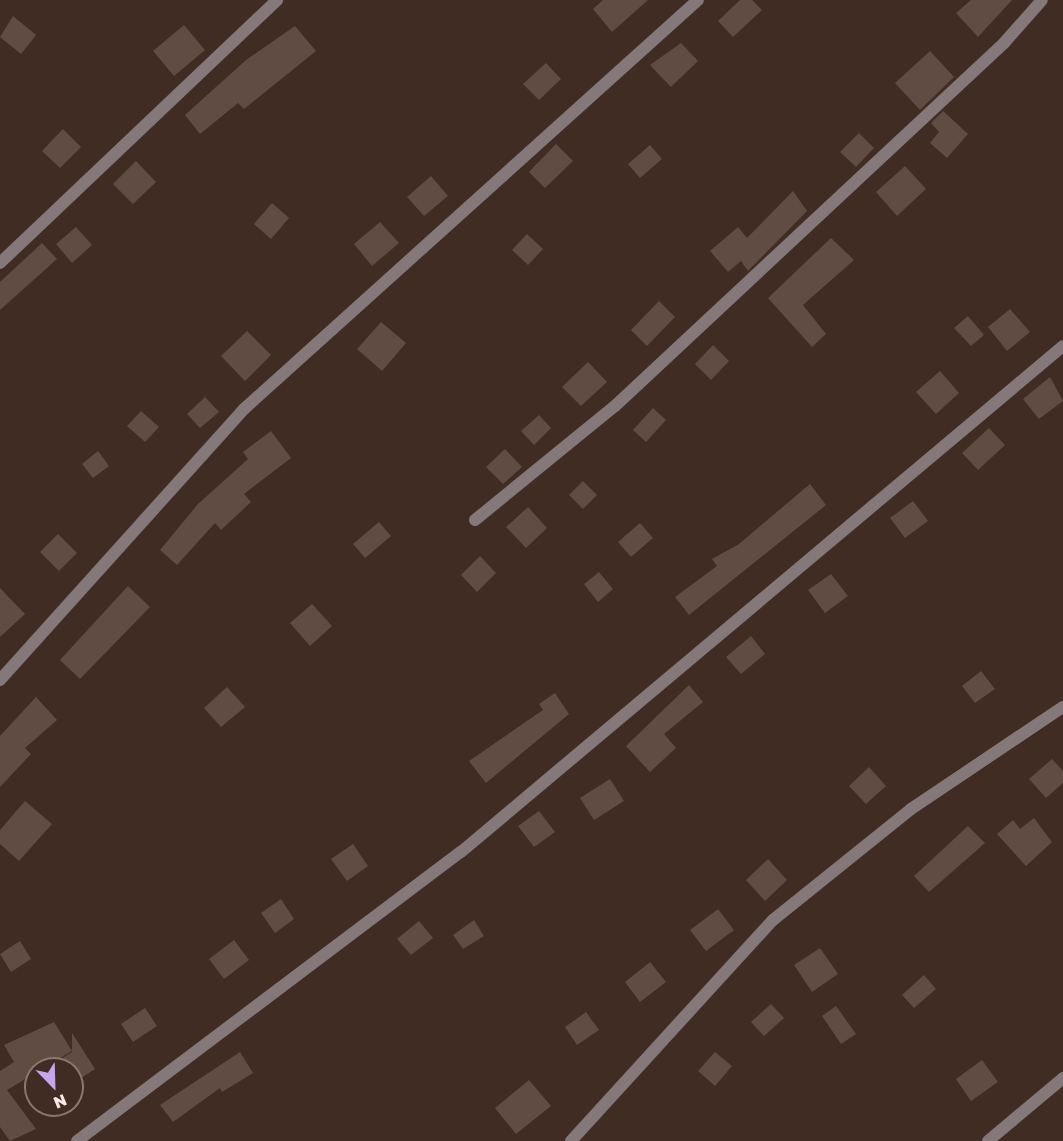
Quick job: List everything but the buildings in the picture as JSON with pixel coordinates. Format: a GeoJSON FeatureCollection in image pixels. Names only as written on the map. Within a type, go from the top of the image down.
{"type":"FeatureCollection","features":[{"type":"Feature","properties":{"kind":"street"},"geometry":{"type":"LineString","coordinates":[[0,263],[277,0]]}},
{"type":"Feature","properties":{"kind":"street"},"geometry":{"type":"LineString","coordinates":[[1,677],[244,409],[698,0]]}},
{"type":"Feature","properties":{"kind":"street"},"geometry":{"type":"LineString","coordinates":[[475,520],[615,406],[1004,43],[1042,0]]}},
{"type":"Feature","properties":{"kind":"street"},"geometry":{"type":"LineString","coordinates":[[78,1141],[461,852],[1063,346]]}},
{"type":"Feature","properties":{"kind":"street"},"geometry":{"type":"LineString","coordinates":[[571,1141],[773,920],[911,809],[1063,707]]}},
{"type":"Feature","properties":{"kind":"street"},"geometry":{"type":"LineString","coordinates":[[988,1141],[1063,1078]]}}]}
